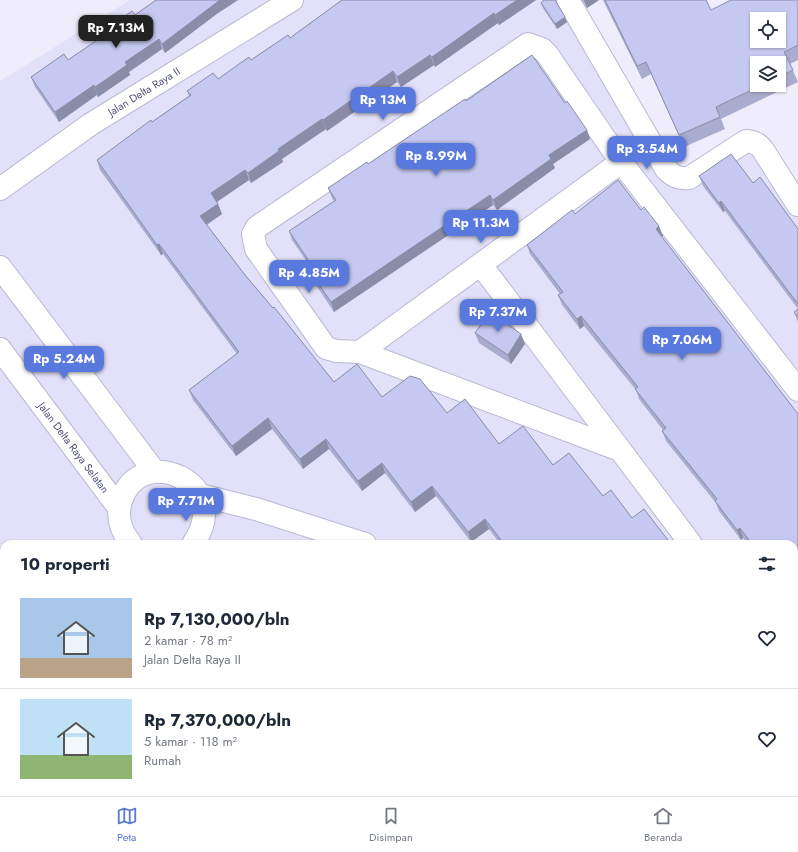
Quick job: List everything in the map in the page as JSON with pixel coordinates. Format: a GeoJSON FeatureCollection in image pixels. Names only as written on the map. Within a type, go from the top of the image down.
{"type":"FeatureCollection","features":[{"type":"Feature","properties":{"kind":"street","name":"Jalan Delta Raya II"},"geometry":{"type":"LineString","coordinates":[[0,189],[91,124],[292,0]]}},
{"type":"Feature","properties":{"kind":"street"},"geometry":{"type":"LineString","coordinates":[[568,0],[666,169],[674,176],[682,179],[689,178],[746,142],[752,142],[758,144],[763,150],[798,205]]}},
{"type":"Feature","properties":{"kind":"street"},"geometry":{"type":"LineString","coordinates":[[620,450],[360,352],[331,350],[322,343],[256,249],[253,234],[257,227],[528,44],[538,47],[547,54],[621,162],[798,390]]}},
{"type":"Feature","properties":{"kind":"street"},"geometry":{"type":"LineString","coordinates":[[360,352],[621,162]]}},
{"type":"Feature","properties":{"kind":"street"},"geometry":{"type":"LineString","coordinates":[[481,265],[688,540]]}},
{"type":"Feature","properties":{"kind":"street"},"geometry":{"type":"LineString","coordinates":[[0,267],[155,472]]}},
{"type":"Feature","properties":{"kind":"street","name":"Jalan Delta Raya Selatan"},"geometry":{"type":"LineString","coordinates":[[0,349],[119,508]]}},
{"type":"Feature","properties":{"kind":"street"},"geometry":{"type":"LineString","coordinates":[[128,540],[119,521],[119,508],[123,495],[131,484],[142,476],[155,472],[168,472],[181,476],[192,484],[200,495],[204,508],[204,522],[200,534],[196,540]]}},
{"type":"Feature","properties":{"kind":"street"},"geometry":{"type":"LineString","coordinates":[[200,495],[263,511],[353,540]]}},
{"type":"Feature","properties":{"kind":"shaded area"},"geometry":{"type":"Polygon","coordinates":[[[130,0],[564,0],[678,182],[742,138],[798,202],[798,540],[0,540],[0,81],[130,0]]]}},
{"type":"Feature","properties":{"kind":"building"},"geometry":{"type":"Polygon","coordinates":[[[156,0],[220,0],[162,44],[159,39],[125,62],[127,65],[95,87],[94,85],[55,112],[31,77],[64,54],[68,60],[109,32],[107,29],[132,11],[135,15],[156,0]]]}},
{"type":"Feature","properties":{"kind":"building"},"geometry":{"type":"Polygon","coordinates":[[[342,0],[517,0],[495,15],[494,13],[432,57],[430,55],[397,77],[393,71],[323,120],[322,119],[278,149],[279,151],[248,173],[245,170],[211,193],[218,204],[200,216],[245,275],[273,308],[274,307],[334,382],[357,364],[382,397],[410,376],[420,379],[447,413],[465,399],[499,444],[523,426],[553,465],[569,453],[603,496],[611,490],[632,518],[644,509],[668,540],[501,540],[485,519],[468,532],[432,486],[411,502],[382,463],[358,481],[326,439],[300,459],[268,418],[232,446],[189,390],[239,352],[159,244],[157,245],[97,160],[151,120],[152,122],[191,95],[187,91],[213,73],[218,79],[249,57],[251,60],[288,35],[290,38],[342,0]]]}},
{"type":"Feature","properties":{"kind":"building"},"geometry":{"type":"Polygon","coordinates":[[[544,0],[555,0],[565,17],[555,24],[541,3],[544,0]]]}},
{"type":"Feature","properties":{"kind":"building"},"geometry":{"type":"Polygon","coordinates":[[[605,0],[706,0],[711,10],[731,0],[798,0],[798,45],[784,52],[786,56],[750,56],[750,91],[716,107],[720,117],[679,135],[646,62],[637,66],[605,0]]]}},
{"type":"Feature","properties":{"kind":"building"},"geometry":{"type":"Polygon","coordinates":[[[532,55],[565,103],[567,101],[587,130],[549,155],[551,159],[493,200],[490,195],[331,302],[307,267],[311,264],[289,231],[336,200],[328,188],[367,162],[368,164],[465,99],[466,101],[532,55]]]}},
{"type":"Feature","properties":{"kind":"building"},"geometry":{"type":"Polygon","coordinates":[[[786,56],[793,70],[786,74],[786,56]]]}},
{"type":"Feature","properties":{"kind":"building"},"geometry":{"type":"Polygon","coordinates":[[[731,154],[753,183],[760,177],[798,229],[798,304],[721,201],[719,203],[699,176],[731,154]]]}},
{"type":"Feature","properties":{"kind":"building"},"geometry":{"type":"Polygon","coordinates":[[[618,180],[641,210],[644,207],[659,226],[656,229],[798,414],[798,540],[749,540],[740,528],[737,530],[715,501],[717,499],[662,431],[666,428],[635,389],[638,387],[581,316],[577,319],[558,295],[563,292],[527,245],[572,210],[575,214],[618,180]]]}},
{"type":"Feature","properties":{"kind":"building"},"geometry":{"type":"Polygon","coordinates":[[[798,309],[798,317],[794,312],[798,309]]]}},
{"type":"Feature","properties":{"kind":"building"},"geometry":{"type":"Polygon","coordinates":[[[490,312],[521,334],[508,355],[475,333],[490,312]]]}}]}
